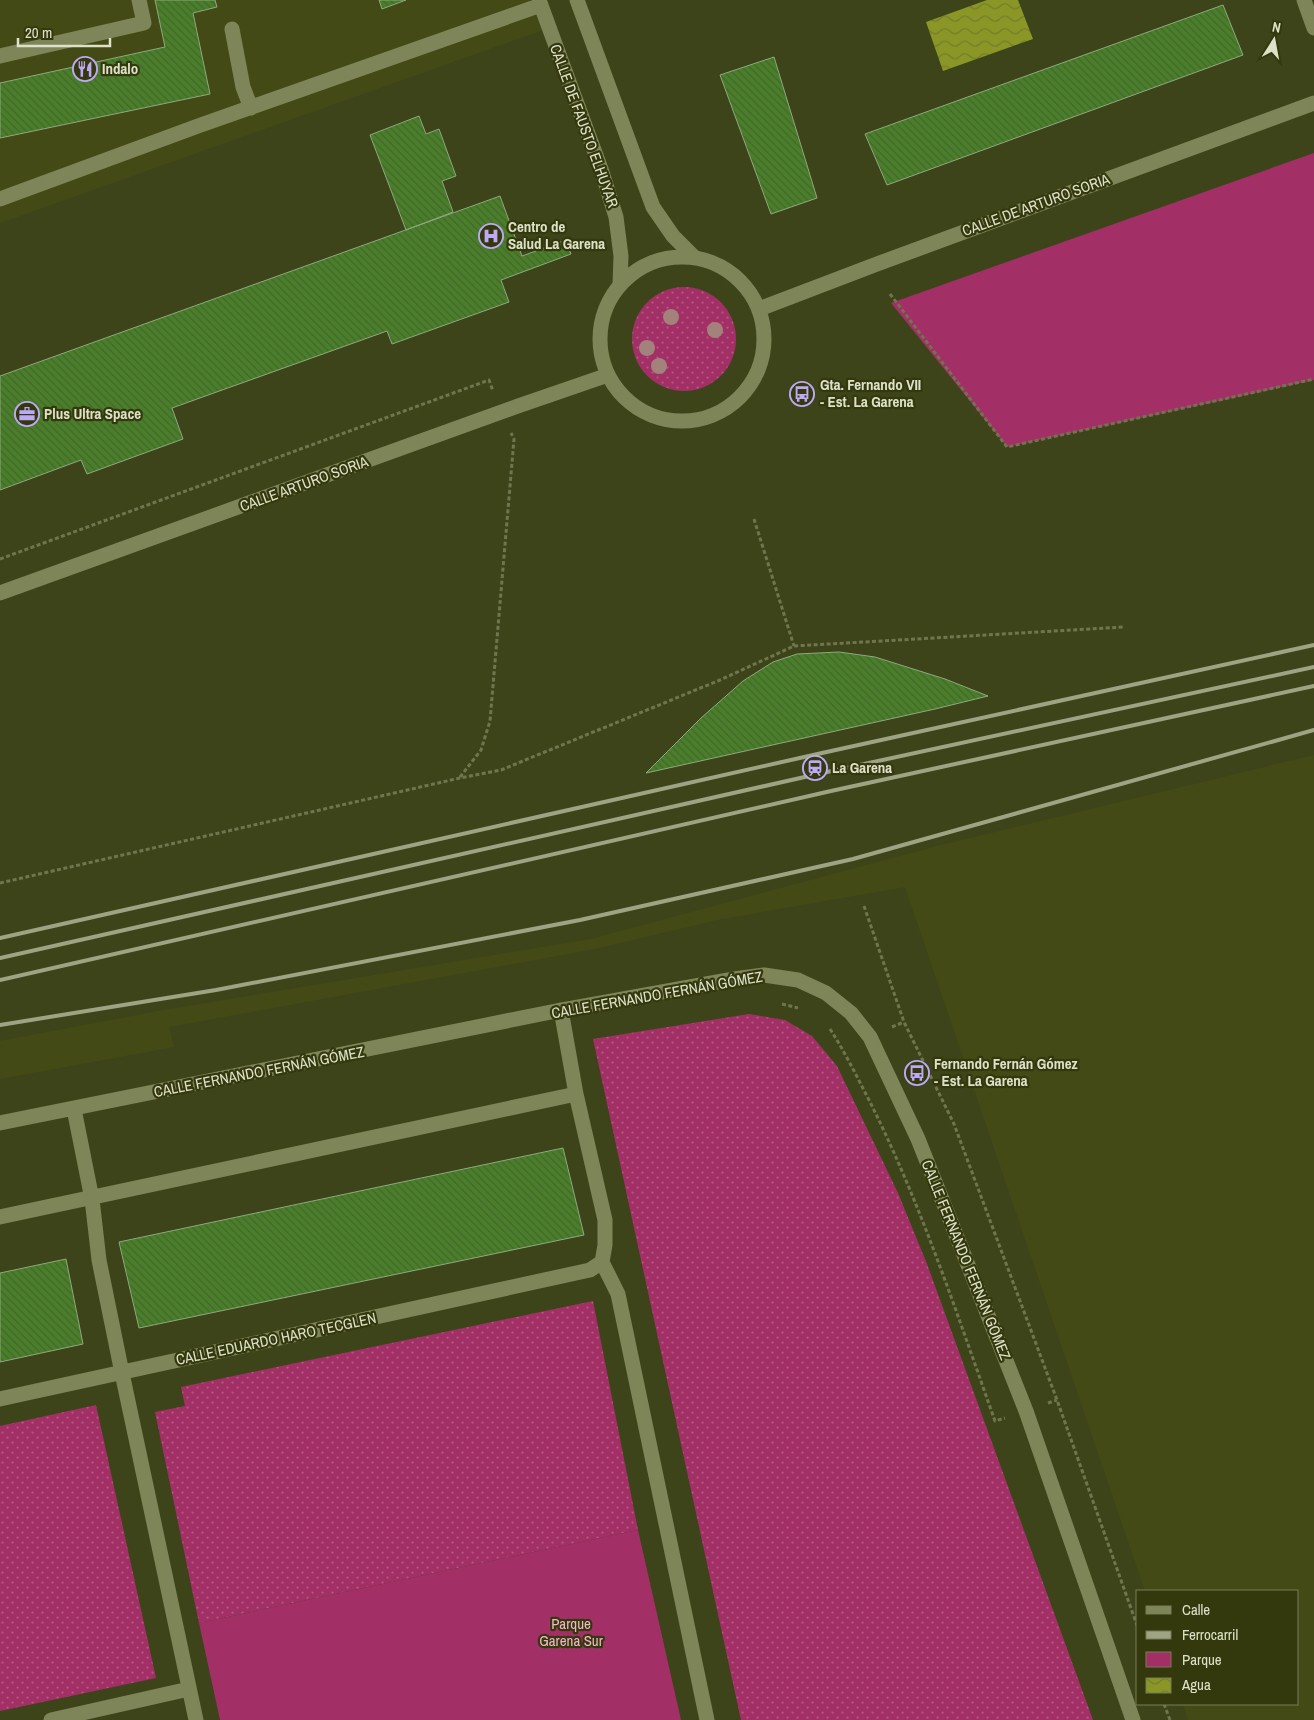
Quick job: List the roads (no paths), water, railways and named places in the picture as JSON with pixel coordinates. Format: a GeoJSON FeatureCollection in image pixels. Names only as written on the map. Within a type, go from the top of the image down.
{"type":"FeatureCollection","features":[{"type":"Feature","properties":{"kind":"street"},"geometry":{"type":"LineString","coordinates":[[0,56],[144,23],[139,0]]}},
{"type":"Feature","properties":{"kind":"street"},"geometry":{"type":"LineString","coordinates":[[577,0],[653,207],[673,236],[695,258]]}},
{"type":"Feature","properties":{"kind":"street"},"geometry":{"type":"LineString","coordinates":[[1304,0],[1314,28]]}},
{"type":"Feature","properties":{"kind":"street"},"geometry":{"type":"LineString","coordinates":[[0,199],[540,3]]}},
{"type":"Feature","properties":{"kind":"street","name":"CALLE DE FAUSTO ELHUYAR"},"geometry":{"type":"LineString","coordinates":[[540,3],[601,169],[616,217],[621,256],[620,284]]}},
{"type":"Feature","properties":{"kind":"street"},"geometry":{"type":"LineString","coordinates":[[232,29],[243,87],[251,108]]}},
{"type":"Feature","properties":{"kind":"street","name":"CALLE DE ARTURO SORIA"},"geometry":{"type":"LineString","coordinates":[[759,309],[1314,103]]}},
{"type":"Feature","properties":{"kind":"street"},"geometry":{"type":"LineString","coordinates":[[672,257],[695,258],[728,270],[746,287],[759,309],[764,331],[764,354],[756,376],[743,394],[726,409],[705,418],[682,422],[659,418],[638,409],[621,394],[608,375],[600,348],[601,320],[609,301],[620,284],[635,272],[655,261],[672,257]]}},
{"type":"Feature","properties":{"kind":"street","name":"CALLE ARTURO SORIA"},"geometry":{"type":"LineString","coordinates":[[0,593],[608,375]]}},
{"type":"Feature","properties":{"kind":"street","name":"CALLE FERNANDO FERNÁN GÓMEZ"},"geometry":{"type":"LineString","coordinates":[[0,1123],[561,1010],[764,975],[798,980],[826,993],[851,1013],[870,1037],[918,1139],[1026,1410],[1133,1720]]}},
{"type":"Feature","properties":{"kind":"street"},"geometry":{"type":"LineString","coordinates":[[561,1010],[576,1094],[605,1220],[605,1244],[602,1262],[618,1294],[707,1720]]}},
{"type":"Feature","properties":{"kind":"street"},"geometry":{"type":"LineString","coordinates":[[0,1217],[92,1199],[576,1094]]}},
{"type":"Feature","properties":{"kind":"street"},"geometry":{"type":"LineString","coordinates":[[74,1109],[92,1199],[99,1260],[196,1720]]}},
{"type":"Feature","properties":{"kind":"street","name":"CALLE EDUARDO HARO TECGLEN"},"geometry":{"type":"LineString","coordinates":[[0,1399],[551,1280],[590,1270],[602,1262]]}},
{"type":"Feature","properties":{"kind":"street"},"geometry":{"type":"LineString","coordinates":[[51,1720],[189,1689]]}},
{"type":"Feature","properties":{"kind":"water"},"geometry":{"type":"Polygon","coordinates":[[[987,0],[1018,0],[1033,39],[943,71],[926,22],[987,0]]]}},
{"type":"Feature","properties":{"kind":"railway"},"geometry":{"type":"LineString","coordinates":[[0,938],[822,753],[1314,645]]}},
{"type":"Feature","properties":{"kind":"railway"},"geometry":{"type":"LineString","coordinates":[[0,958],[827,772],[1314,667]]}},
{"type":"Feature","properties":{"kind":"railway"},"geometry":{"type":"LineString","coordinates":[[0,980],[831,791],[1314,686]]}},
{"type":"Feature","properties":{"kind":"railway"},"geometry":{"type":"LineString","coordinates":[[0,1025],[216,990],[580,920],[853,859],[1314,730]]}},
{"type":"Feature","properties":{"kind":"place","name":"Indalo"},"geometry":{"type":"Point","coordinates":[85,69]}},
{"type":"Feature","properties":{"kind":"place","name":"Centro de Salud La Garena"},"geometry":{"type":"Point","coordinates":[491,236]}},
{"type":"Feature","properties":{"kind":"place","name":"Gta. Fernando VII - Est. La Garena"},"geometry":{"type":"Point","coordinates":[802,394]}},
{"type":"Feature","properties":{"kind":"place","name":"Plus Ultra Space"},"geometry":{"type":"Point","coordinates":[27,414]}},
{"type":"Feature","properties":{"kind":"place","name":"La Garena"},"geometry":{"type":"Point","coordinates":[815,768]}},
{"type":"Feature","properties":{"kind":"place","name":"Fernando Fernán Gómez - Est. La Garena"},"geometry":{"type":"Point","coordinates":[917,1073]}},
{"type":"Feature","properties":{"kind":"park label","name":"Parque Garena Sur"},"geometry":{"type":"Point","coordinates":[571,1632]}}]}
